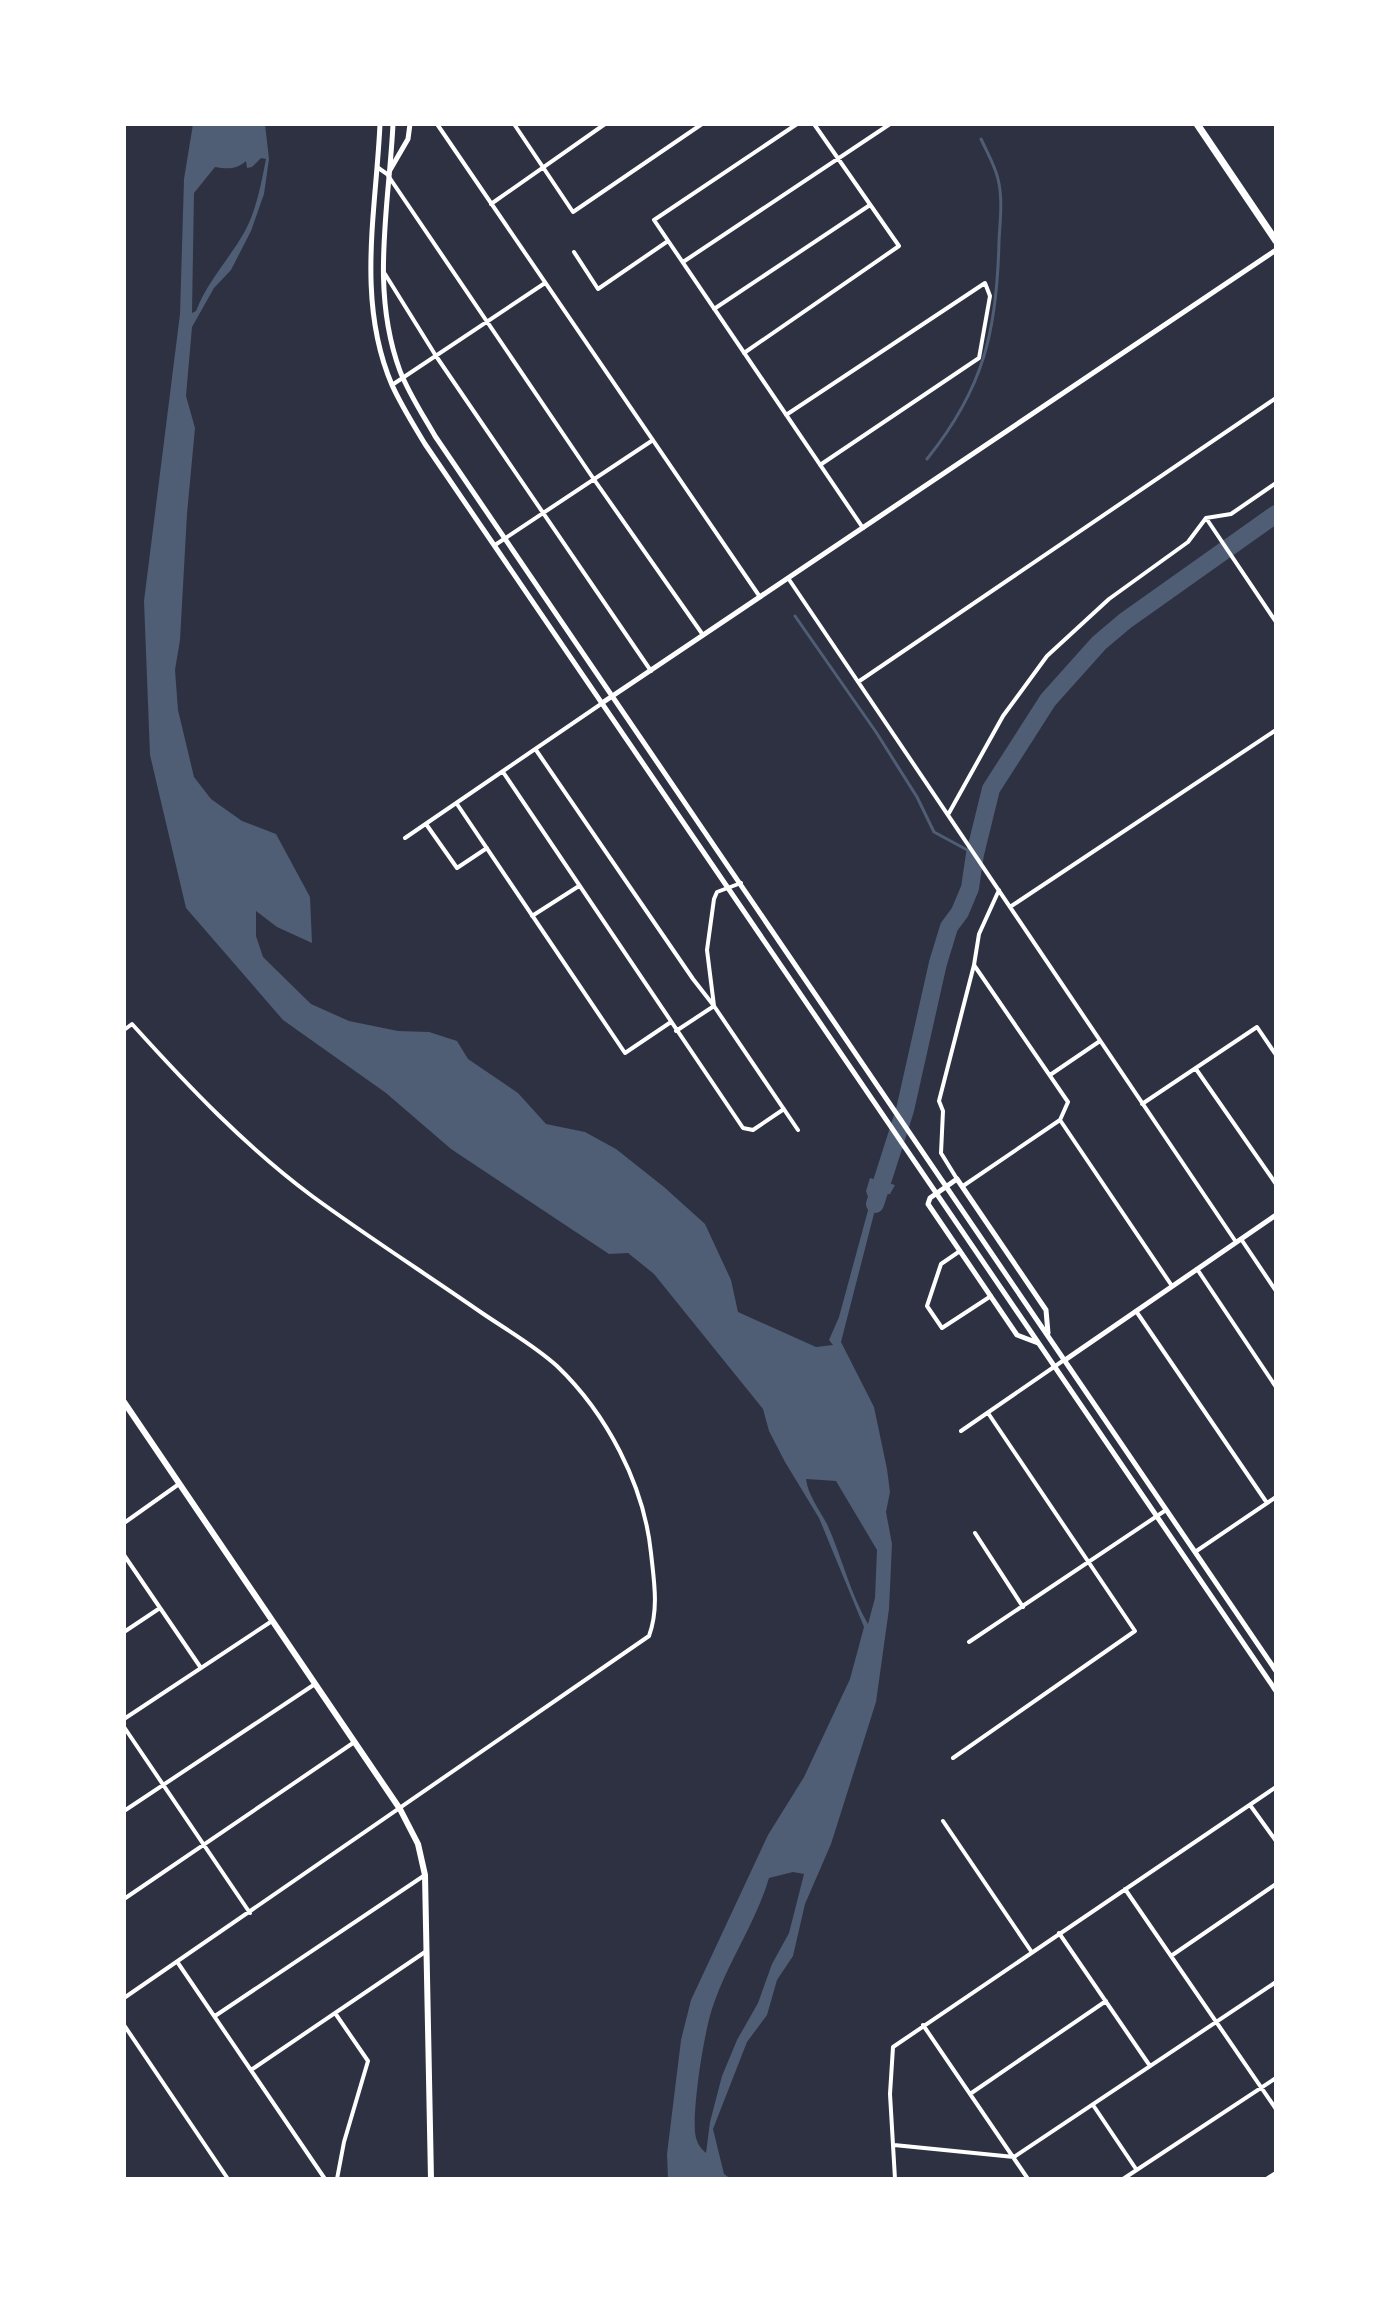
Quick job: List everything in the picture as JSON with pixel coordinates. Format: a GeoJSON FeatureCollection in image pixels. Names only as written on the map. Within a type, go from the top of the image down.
{"type":"FeatureCollection","features":[{"type":"Feature","properties":{"kind":"highway"},"geometry":{"type":"LineString","coordinates":[[1197,124],[1276,241]]}},
{"type":"Feature","properties":{"kind":"main road"},"geometry":{"type":"LineString","coordinates":[[124,1402],[355,1741],[400,1809],[418,1844],[425,1875],[431,2179]]}},
{"type":"Feature","properties":{"kind":"main road"},"geometry":{"type":"LineString","coordinates":[[1268,2179],[1276,2174]]}},
{"type":"Feature","properties":{"kind":"street"},"geometry":{"type":"LineString","coordinates":[[380,124],[370,271],[371,303],[378,346],[392,385],[425,444],[1276,1691]]}},
{"type":"Feature","properties":{"kind":"street"},"geometry":{"type":"LineString","coordinates":[[393,124],[387,174],[383,271],[387,320],[403,378],[435,436],[1276,1671]]}},
{"type":"Feature","properties":{"kind":"street"},"geometry":{"type":"LineString","coordinates":[[387,174],[408,139],[410,124]]}},
{"type":"Feature","properties":{"kind":"street"},"geometry":{"type":"LineString","coordinates":[[437,124],[760,597]]}},
{"type":"Feature","properties":{"kind":"street"},"geometry":{"type":"LineString","coordinates":[[514,124],[573,212],[702,124]]}},
{"type":"Feature","properties":{"kind":"street"},"geometry":{"type":"LineString","coordinates":[[491,204],[605,124]]}},
{"type":"Feature","properties":{"kind":"street"},"geometry":{"type":"LineString","coordinates":[[797,124],[654,220],[863,528]]}},
{"type":"Feature","properties":{"kind":"street"},"geometry":{"type":"LineString","coordinates":[[744,353],[899,246],[814,124]]}},
{"type":"Feature","properties":{"kind":"street"},"geometry":{"type":"LineString","coordinates":[[683,262],[890,124]]}},
{"type":"Feature","properties":{"kind":"street"},"geometry":{"type":"LineString","coordinates":[[377,167],[387,174],[703,635]]}},
{"type":"Feature","properties":{"kind":"street"},"geometry":{"type":"LineString","coordinates":[[714,309],[870,205]]}},
{"type":"Feature","properties":{"kind":"street"},"geometry":{"type":"LineString","coordinates":[[574,252],[598,289],[668,241]]}},
{"type":"Feature","properties":{"kind":"street"},"geometry":{"type":"LineString","coordinates":[[405,838],[1276,250]]}},
{"type":"Feature","properties":{"kind":"street"},"geometry":{"type":"LineString","coordinates":[[383,271],[436,356],[651,671]]}},
{"type":"Feature","properties":{"kind":"street"},"geometry":{"type":"LineString","coordinates":[[392,385],[545,283]]}},
{"type":"Feature","properties":{"kind":"street"},"geometry":{"type":"LineString","coordinates":[[786,415],[985,283],[990,296],[979,358],[820,465]]}},
{"type":"Feature","properties":{"kind":"street"},"geometry":{"type":"LineString","coordinates":[[858,682],[1276,398]]}},
{"type":"Feature","properties":{"kind":"street"},"geometry":{"type":"LineString","coordinates":[[495,546],[653,440]]}},
{"type":"Feature","properties":{"kind":"street"},"geometry":{"type":"LineString","coordinates":[[949,813],[1003,716],[1047,656],[1109,599],[1188,542],[1206,518],[1231,514],[1276,483]]}},
{"type":"Feature","properties":{"kind":"street"},"geometry":{"type":"LineString","coordinates":[[1206,518],[1276,622]]}},
{"type":"Feature","properties":{"kind":"street"},"geometry":{"type":"LineString","coordinates":[[788,578],[1142,1104],[1276,1291]]}},
{"type":"Feature","properties":{"kind":"street"},"geometry":{"type":"LineString","coordinates":[[1010,907],[1276,730]]}},
{"type":"Feature","properties":{"kind":"street"},"geometry":{"type":"LineString","coordinates":[[536,750],[798,1130]]}},
{"type":"Feature","properties":{"kind":"street"},"geometry":{"type":"LineString","coordinates":[[503,772],[743,1128],[753,1130],[784,1109]]}},
{"type":"Feature","properties":{"kind":"street"},"geometry":{"type":"LineString","coordinates":[[457,804],[625,1053],[671,1022]]}},
{"type":"Feature","properties":{"kind":"street"},"geometry":{"type":"LineString","coordinates":[[426,824],[457,868],[487,848]]}},
{"type":"Feature","properties":{"kind":"street"},"geometry":{"type":"LineString","coordinates":[[714,1006],[707,950],[710,921],[717,892],[741,883]]}},
{"type":"Feature","properties":{"kind":"street"},"geometry":{"type":"LineString","coordinates":[[532,916],[579,886]]}},
{"type":"Feature","properties":{"kind":"street"},"geometry":{"type":"LineString","coordinates":[[999,890],[979,934],[939,1101],[943,1111],[941,1153],[1046,1310],[1048,1336]]}},
{"type":"Feature","properties":{"kind":"street"},"geometry":{"type":"LineString","coordinates":[[963,1186],[1060,1120],[1068,1102],[974,965]]}},
{"type":"Feature","properties":{"kind":"street"},"geometry":{"type":"LineString","coordinates":[[676,1031],[714,1006]]}},
{"type":"Feature","properties":{"kind":"street"},"geometry":{"type":"LineString","coordinates":[[124,1030],[132,1024],[187,1085],[241,1138],[311,1195],[556,1366],[592,1407],[615,1442],[638,1493],[649,1528],[656,1618],[649,1636],[124,1998]]}},
{"type":"Feature","properties":{"kind":"street"},"geometry":{"type":"LineString","coordinates":[[1142,1104],[1257,1027],[1276,1055]]}},
{"type":"Feature","properties":{"kind":"street"},"geometry":{"type":"LineString","coordinates":[[1050,1075],[1100,1041]]}},
{"type":"Feature","properties":{"kind":"street"},"geometry":{"type":"LineString","coordinates":[[1196,1069],[1276,1184]]}},
{"type":"Feature","properties":{"kind":"street"},"geometry":{"type":"LineString","coordinates":[[1060,1120],[1172,1286]]}},
{"type":"Feature","properties":{"kind":"street"},"geometry":{"type":"LineString","coordinates":[[957,1179],[930,1198],[928,1204],[1017,1335],[1039,1343]]}},
{"type":"Feature","properties":{"kind":"street"},"geometry":{"type":"LineString","coordinates":[[961,1431],[1276,1215]]}},
{"type":"Feature","properties":{"kind":"street"},"geometry":{"type":"LineString","coordinates":[[960,1251],[941,1264],[927,1306],[942,1328],[991,1296]]}},
{"type":"Feature","properties":{"kind":"street"},"geometry":{"type":"LineString","coordinates":[[1197,1269],[1276,1387]]}},
{"type":"Feature","properties":{"kind":"street"},"geometry":{"type":"LineString","coordinates":[[1136,1311],[1267,1503]]}},
{"type":"Feature","properties":{"kind":"street"},"geometry":{"type":"LineString","coordinates":[[953,1758],[1135,1631],[988,1413]]}},
{"type":"Feature","properties":{"kind":"street"},"geometry":{"type":"LineString","coordinates":[[124,1523],[179,1484]]}},
{"type":"Feature","properties":{"kind":"street"},"geometry":{"type":"LineString","coordinates":[[1195,1552],[1276,1497]]}},
{"type":"Feature","properties":{"kind":"street"},"geometry":{"type":"LineString","coordinates":[[969,1642],[1166,1510]]}},
{"type":"Feature","properties":{"kind":"street"},"geometry":{"type":"LineString","coordinates":[[975,1533],[1023,1607]]}},
{"type":"Feature","properties":{"kind":"street"},"geometry":{"type":"LineString","coordinates":[[124,1555],[201,1668]]}},
{"type":"Feature","properties":{"kind":"street"},"geometry":{"type":"LineString","coordinates":[[124,1632],[160,1608]]}},
{"type":"Feature","properties":{"kind":"street"},"geometry":{"type":"LineString","coordinates":[[124,1719],[273,1621]]}},
{"type":"Feature","properties":{"kind":"street"},"geometry":{"type":"LineString","coordinates":[[124,1811],[315,1684]]}},
{"type":"Feature","properties":{"kind":"street"},"geometry":{"type":"LineString","coordinates":[[125,1731],[250,1913]]}},
{"type":"Feature","properties":{"kind":"street"},"geometry":{"type":"LineString","coordinates":[[124,1899],[355,1741]]}},
{"type":"Feature","properties":{"kind":"street"},"geometry":{"type":"LineString","coordinates":[[895,2179],[890,2094],[893,2047],[1276,1787]]}},
{"type":"Feature","properties":{"kind":"street"},"geometry":{"type":"LineString","coordinates":[[1250,1805],[1276,1841]]}},
{"type":"Feature","properties":{"kind":"street"},"geometry":{"type":"LineString","coordinates":[[943,1821],[1031,1951]]}},
{"type":"Feature","properties":{"kind":"street"},"geometry":{"type":"LineString","coordinates":[[215,2016],[425,1875]]}},
{"type":"Feature","properties":{"kind":"street"},"geometry":{"type":"LineString","coordinates":[[1171,1956],[1276,1884]]}},
{"type":"Feature","properties":{"kind":"street"},"geometry":{"type":"LineString","coordinates":[[1125,1889],[1276,2109]]}},
{"type":"Feature","properties":{"kind":"street"},"geometry":{"type":"LineString","coordinates":[[1059,1933],[1150,2066]]}},
{"type":"Feature","properties":{"kind":"street"},"geometry":{"type":"LineString","coordinates":[[251,2070],[427,1950]]}},
{"type":"Feature","properties":{"kind":"street"},"geometry":{"type":"LineString","coordinates":[[177,1962],[325,2179]]}},
{"type":"Feature","properties":{"kind":"street"},"geometry":{"type":"LineString","coordinates":[[894,2145],[1014,2157],[1276,1982]]}},
{"type":"Feature","properties":{"kind":"street"},"geometry":{"type":"LineString","coordinates":[[970,2094],[1106,2001]]}},
{"type":"Feature","properties":{"kind":"street"},"geometry":{"type":"LineString","coordinates":[[335,2013],[368,2061],[344,2142],[337,2179]]}},
{"type":"Feature","properties":{"kind":"street"},"geometry":{"type":"LineString","coordinates":[[124,2025],[228,2179]]}},
{"type":"Feature","properties":{"kind":"street"},"geometry":{"type":"LineString","coordinates":[[923,2025],[1028,2179]]}},
{"type":"Feature","properties":{"kind":"street"},"geometry":{"type":"LineString","coordinates":[[1123,2179],[1276,2078]]}},
{"type":"Feature","properties":{"kind":"street"},"geometry":{"type":"LineString","coordinates":[[1093,2105],[1137,2170]]}},
{"type":"Feature","properties":{"kind":"water"},"geometry":{"type":"Polygon","coordinates":[[[193,124],[265,124],[269,159],[264,194],[251,231],[231,270],[214,288],[192,327],[186,396],[195,428],[180,640],[175,670],[178,710],[194,777],[211,799],[242,821],[276,834],[310,897],[312,943],[277,927],[256,911],[256,936],[263,957],[311,1004],[349,1021],[398,1031],[429,1032],[457,1041],[468,1059],[518,1093],[546,1124],[585,1132],[616,1149],[705,1224],[731,1280],[738,1312],[816,1347],[833,1345],[829,1340],[839,1317],[870,1203],[866,1191],[870,1178],[895,1185],[890,1194],[882,1195],[877,1202],[841,1342],[874,1407],[890,1492],[886,1512],[892,1544],[889,1609],[876,1702],[831,1844],[805,1904],[793,1956],[777,1980],[767,2015],[747,2042],[713,2129],[724,2174],[731,2179],[668,2179],[667,2154],[681,2040],[691,2000],[768,1835],[804,1777],[850,1679],[864,1627],[819,1518],[769,1431],[763,1409],[654,1274],[628,1253],[609,1254],[451,1149],[386,1093],[283,1020],[186,908],[150,755],[144,601],[180,314],[184,179],[193,124]],[[261,158],[247,168],[246,161],[231,168],[215,167],[194,193],[192,313],[249,222],[266,159],[261,158]],[[806,1479],[827,1524],[868,1624],[875,1598],[877,1550],[836,1481],[806,1479]],[[793,1872],[769,1878],[720,1987],[707,2031],[697,2086],[695,2120],[696,2139],[706,2153],[722,2076],[789,1933],[804,1874],[793,1872]]]}},
{"type":"Feature","properties":{"kind":"waterway"},"geometry":{"type":"LineString","coordinates":[[927,459],[962,408],[974,383],[984,357],[995,303],[1000,194],[995,169],[981,139]]}},
{"type":"Feature","properties":{"kind":"waterway"},"geometry":{"type":"LineString","coordinates":[[875,1204],[905,1110],[938,963],[949,927],[960,912],[970,888],[991,789],[1048,700],[1099,643],[1125,621],[1276,514]]}},
{"type":"Feature","properties":{"kind":"waterway"},"geometry":{"type":"LineString","coordinates":[[795,616],[876,732],[917,797],[934,832],[971,852]]}}]}
